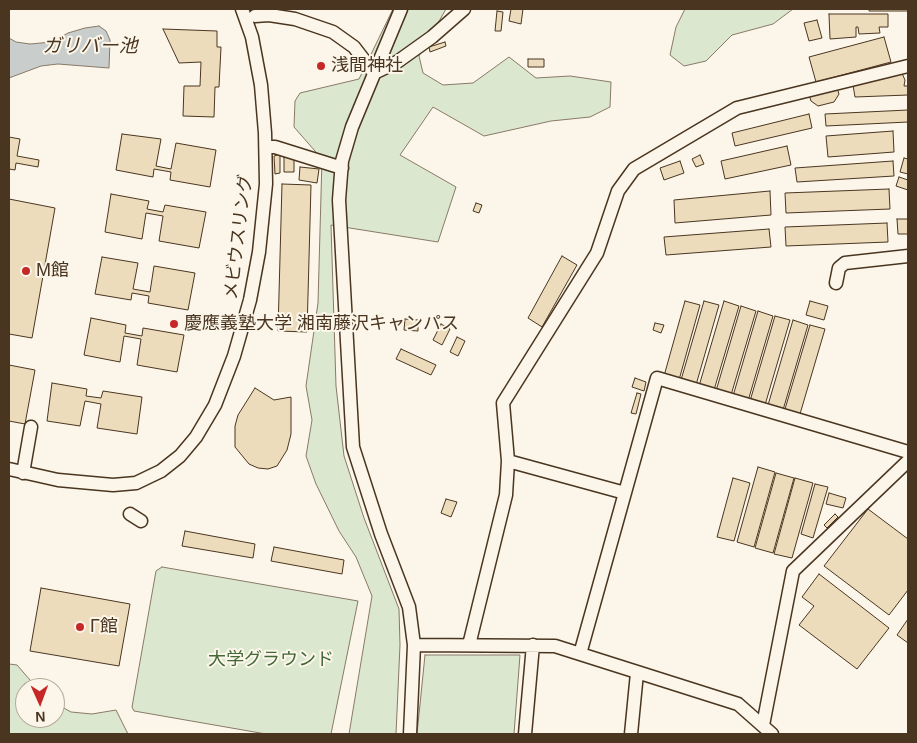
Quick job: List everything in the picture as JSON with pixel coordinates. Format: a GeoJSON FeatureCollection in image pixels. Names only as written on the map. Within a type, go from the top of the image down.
{"type":"FeatureCollection","features":[{"type":"Feature","properties":{"kind":"street","name":"メビウスリング"},"geometry":{"type":"LineString","coordinates":[[9,468],[58,480],[113,485],[136,483],[161,472],[180,456],[192,441],[221,390],[248,309],[256,272],[264,213],[266,147],[261,85],[252,37],[242,9]]}},
{"type":"Feature","properties":{"kind":"street"},"geometry":{"type":"LineString","coordinates":[[401,9],[352,127],[342,168],[339,200],[353,447],[409,607],[414,645],[410,734]]}},
{"type":"Feature","properties":{"kind":"street"},"geometry":{"type":"LineString","coordinates":[[374,73],[397,62],[432,37],[464,9]]}},
{"type":"Feature","properties":{"kind":"street"},"geometry":{"type":"LineString","coordinates":[[255,16],[269,15],[295,19],[333,32],[354,47],[374,73]]}},
{"type":"Feature","properties":{"kind":"street"},"geometry":{"type":"LineString","coordinates":[[469,646],[506,495],[508,461],[503,403],[597,253],[618,191],[634,169],[737,108],[908,66]]}},
{"type":"Feature","properties":{"kind":"street"},"geometry":{"type":"LineString","coordinates":[[266,147],[275,147],[342,168]]}},
{"type":"Feature","properties":{"kind":"street"},"geometry":{"type":"LineString","coordinates":[[836,283],[839,268],[845,263],[908,256]]}},
{"type":"Feature","properties":{"kind":"street"},"geometry":{"type":"LineString","coordinates":[[580,654],[657,378],[908,452]]}},
{"type":"Feature","properties":{"kind":"street"},"geometry":{"type":"LineString","coordinates":[[24,473],[31,428]]}},
{"type":"Feature","properties":{"kind":"street"},"geometry":{"type":"LineString","coordinates":[[508,461],[625,494]]}},
{"type":"Feature","properties":{"kind":"street"},"geometry":{"type":"LineString","coordinates":[[767,730],[793,571],[908,461]]}},
{"type":"Feature","properties":{"kind":"street"},"geometry":{"type":"LineString","coordinates":[[414,645],[555,646],[738,704],[767,730]]}},
{"type":"Feature","properties":{"kind":"street"},"geometry":{"type":"LineString","coordinates":[[525,734],[533,645]]}},
{"type":"Feature","properties":{"kind":"street"},"geometry":{"type":"LineString","coordinates":[[631,734],[637,673]]}},
{"type":"Feature","properties":{"kind":"green space"},"geometry":{"type":"Polygon","coordinates":[[[393,9],[446,9],[419,56],[423,73],[443,85],[473,83],[509,57],[536,78],[570,76],[611,82],[610,107],[590,117],[551,121],[484,136],[433,107],[400,155],[456,187],[438,242],[331,225],[336,386],[344,456],[364,518],[399,609],[400,645],[396,734],[349,734],[372,596],[356,557],[339,531],[316,484],[306,456],[312,420],[306,386],[318,303],[322,159],[294,127],[295,101],[300,93],[359,79],[393,9]]]}},
{"type":"Feature","properties":{"kind":"green space"},"geometry":{"type":"Polygon","coordinates":[[[685,9],[793,9],[773,24],[732,35],[706,61],[684,66],[670,55],[676,27],[685,9]]]}},
{"type":"Feature","properties":{"kind":"green space","name":"大学グラウンド"},"geometry":{"type":"Polygon","coordinates":[[[162,567],[358,601],[331,734],[266,734],[134,711],[132,707],[156,571],[162,567]]]}},
{"type":"Feature","properties":{"kind":"green space"},"geometry":{"type":"Polygon","coordinates":[[[425,655],[520,655],[514,734],[417,734],[425,655]]]}},
{"type":"Feature","properties":{"kind":"green space"},"geometry":{"type":"Polygon","coordinates":[[[9,664],[17,665],[28,678],[15,678],[15,728],[65,728],[65,709],[71,712],[92,714],[116,710],[128,734],[9,734],[9,664]]]}},
{"type":"Feature","properties":{"kind":"water","name":"ガリバー池"},"geometry":{"type":"Polygon","coordinates":[[[99,26],[106,31],[110,40],[109,68],[58,64],[41,66],[9,78],[9,38],[16,42],[30,44],[52,42],[68,33],[99,26]]]}},
{"type":"Feature","properties":{"kind":"building"},"geometry":{"type":"Polygon","coordinates":[[[511,9],[523,9],[521,24],[509,21],[511,9]]]}},
{"type":"Feature","properties":{"kind":"building"},"geometry":{"type":"Polygon","coordinates":[[[869,9],[908,9],[908,11],[869,11],[869,9]]]}},
{"type":"Feature","properties":{"kind":"building"},"geometry":{"type":"Polygon","coordinates":[[[497,11],[503,12],[501,31],[495,31],[497,11]]]}},
{"type":"Feature","properties":{"kind":"building"},"geometry":{"type":"Polygon","coordinates":[[[829,14],[888,14],[888,27],[879,27],[880,33],[859,34],[858,27],[856,27],[856,37],[830,39],[829,14]]]}},
{"type":"Feature","properties":{"kind":"building"},"geometry":{"type":"Polygon","coordinates":[[[817,20],[822,38],[809,41],[804,23],[817,20]]]}},
{"type":"Feature","properties":{"kind":"building"},"geometry":{"type":"Polygon","coordinates":[[[163,29],[217,31],[217,47],[221,47],[219,87],[215,87],[214,117],[183,116],[184,86],[200,86],[201,62],[179,63],[163,29]]]}},
{"type":"Feature","properties":{"kind":"building"},"geometry":{"type":"Polygon","coordinates":[[[884,37],[891,62],[816,82],[809,57],[884,37]]]}},
{"type":"Feature","properties":{"kind":"building"},"geometry":{"type":"Polygon","coordinates":[[[445,42],[446,46],[430,52],[429,47],[445,42]]]}},
{"type":"Feature","properties":{"kind":"building"},"geometry":{"type":"Polygon","coordinates":[[[528,59],[544,59],[544,67],[528,67],[528,59]]]}},
{"type":"Feature","properties":{"kind":"building"},"geometry":{"type":"Polygon","coordinates":[[[901,71],[905,80],[904,86],[908,86],[908,95],[855,97],[853,85],[901,71]]]}},
{"type":"Feature","properties":{"kind":"building"},"geometry":{"type":"Polygon","coordinates":[[[837,88],[839,94],[834,102],[818,106],[811,101],[809,95],[837,88]]]}},
{"type":"Feature","properties":{"kind":"building"},"geometry":{"type":"Polygon","coordinates":[[[908,110],[908,122],[826,126],[825,114],[908,110]]]}},
{"type":"Feature","properties":{"kind":"building"},"geometry":{"type":"Polygon","coordinates":[[[809,114],[812,128],[735,146],[732,133],[809,114]]]}},
{"type":"Feature","properties":{"kind":"building"},"geometry":{"type":"Polygon","coordinates":[[[893,131],[894,152],[828,157],[826,136],[893,131]]]}},
{"type":"Feature","properties":{"kind":"building"},"geometry":{"type":"Polygon","coordinates":[[[122,134],[161,139],[156,166],[171,169],[176,143],[216,150],[210,187],[170,180],[171,172],[154,169],[153,177],[116,170],[122,134]]]}},
{"type":"Feature","properties":{"kind":"building"},"geometry":{"type":"Polygon","coordinates":[[[9,137],[20,139],[17,156],[39,160],[38,167],[16,163],[15,170],[9,169],[9,137]]]}},
{"type":"Feature","properties":{"kind":"building"},"geometry":{"type":"Polygon","coordinates":[[[787,146],[791,165],[725,179],[721,161],[787,146]]]}},
{"type":"Feature","properties":{"kind":"building"},"geometry":{"type":"Polygon","coordinates":[[[280,154],[280,173],[275,174],[274,156],[280,154]]]}},
{"type":"Feature","properties":{"kind":"building"},"geometry":{"type":"Polygon","coordinates":[[[700,155],[704,164],[696,167],[692,159],[700,155]]]}},
{"type":"Feature","properties":{"kind":"building"},"geometry":{"type":"Polygon","coordinates":[[[284,157],[294,157],[294,172],[284,172],[284,157]]]}},
{"type":"Feature","properties":{"kind":"building"},"geometry":{"type":"Polygon","coordinates":[[[904,158],[908,159],[908,174],[900,172],[904,158]]]}},
{"type":"Feature","properties":{"kind":"building"},"geometry":{"type":"Polygon","coordinates":[[[680,161],[684,173],[664,180],[660,168],[680,161]]]}},
{"type":"Feature","properties":{"kind":"building"},"geometry":{"type":"Polygon","coordinates":[[[893,161],[894,176],[797,182],[795,168],[893,161]]]}},
{"type":"Feature","properties":{"kind":"building"},"geometry":{"type":"Polygon","coordinates":[[[300,167],[319,169],[317,183],[299,180],[300,167]]]}},
{"type":"Feature","properties":{"kind":"building"},"geometry":{"type":"Polygon","coordinates":[[[899,177],[908,180],[908,190],[896,186],[899,177]]]}},
{"type":"Feature","properties":{"kind":"building"},"geometry":{"type":"Polygon","coordinates":[[[282,184],[311,185],[307,332],[278,331],[282,184]]]}},
{"type":"Feature","properties":{"kind":"building"},"geometry":{"type":"Polygon","coordinates":[[[889,189],[890,209],[786,213],[785,193],[889,189]]]}},
{"type":"Feature","properties":{"kind":"building"},"geometry":{"type":"Polygon","coordinates":[[[770,191],[771,215],[675,223],[674,200],[770,191]]]}},
{"type":"Feature","properties":{"kind":"building"},"geometry":{"type":"Polygon","coordinates":[[[111,194],[149,201],[147,209],[163,212],[165,205],[206,212],[199,248],[159,241],[163,216],[146,213],[142,239],[105,232],[111,194]]]}},
{"type":"Feature","properties":{"kind":"building","name":"Μ館"},"geometry":{"type":"Polygon","coordinates":[[[9,199],[55,208],[32,338],[9,334],[9,199]]]}},
{"type":"Feature","properties":{"kind":"building"},"geometry":{"type":"Polygon","coordinates":[[[476,203],[482,205],[479,213],[473,211],[476,203]]]}},
{"type":"Feature","properties":{"kind":"building"},"geometry":{"type":"Polygon","coordinates":[[[897,219],[908,219],[908,234],[898,234],[897,219]]]}},
{"type":"Feature","properties":{"kind":"building"},"geometry":{"type":"Polygon","coordinates":[[[887,223],[888,242],[786,246],[785,227],[887,223]]]}},
{"type":"Feature","properties":{"kind":"building"},"geometry":{"type":"Polygon","coordinates":[[[769,229],[771,247],[666,255],[664,237],[769,229]]]}},
{"type":"Feature","properties":{"kind":"building"},"geometry":{"type":"Polygon","coordinates":[[[562,256],[577,265],[542,327],[528,318],[562,256]]]}},
{"type":"Feature","properties":{"kind":"building"},"geometry":{"type":"Polygon","coordinates":[[[102,257],[138,263],[133,289],[150,292],[154,266],[195,273],[188,310],[148,303],[149,296],[132,293],[131,300],[95,294],[102,257]]]}},
{"type":"Feature","properties":{"kind":"building"},"geometry":{"type":"Polygon","coordinates":[[[685,301],[700,305],[679,380],[664,376],[685,301]]]}},
{"type":"Feature","properties":{"kind":"building"},"geometry":{"type":"Polygon","coordinates":[[[704,301],[719,305],[696,385],[681,380],[704,301]]]}},
{"type":"Feature","properties":{"kind":"building"},"geometry":{"type":"Polygon","coordinates":[[[724,301],[739,306],[714,390],[699,386],[724,301]]]}},
{"type":"Feature","properties":{"kind":"building"},"geometry":{"type":"Polygon","coordinates":[[[810,301],[828,306],[824,320],[806,315],[810,301]]]}},
{"type":"Feature","properties":{"kind":"building"},"geometry":{"type":"Polygon","coordinates":[[[741,306],[756,311],[731,395],[716,391],[741,306]]]}},
{"type":"Feature","properties":{"kind":"building"},"geometry":{"type":"Polygon","coordinates":[[[758,311],[773,316],[748,401],[733,396],[758,311]]]}},
{"type":"Feature","properties":{"kind":"building"},"geometry":{"type":"Polygon","coordinates":[[[775,316],[790,320],[765,405],[750,401],[775,316]]]}},
{"type":"Feature","properties":{"kind":"building"},"geometry":{"type":"Polygon","coordinates":[[[91,318],[126,325],[125,333],[142,336],[143,328],[184,335],[177,372],[137,365],[141,339],[124,336],[120,362],[84,355],[91,318]]]}},
{"type":"Feature","properties":{"kind":"building"},"geometry":{"type":"Polygon","coordinates":[[[405,319],[418,320],[418,331],[404,330],[405,319]]]}},
{"type":"Feature","properties":{"kind":"building"},"geometry":{"type":"Polygon","coordinates":[[[793,320],[808,325],[783,410],[768,405],[793,320]]]}},
{"type":"Feature","properties":{"kind":"building"},"geometry":{"type":"Polygon","coordinates":[[[655,323],[664,325],[661,333],[653,330],[655,323]]]}},
{"type":"Feature","properties":{"kind":"building"},"geometry":{"type":"Polygon","coordinates":[[[441,324],[450,329],[442,345],[433,340],[441,324]]]}},
{"type":"Feature","properties":{"kind":"building"},"geometry":{"type":"Polygon","coordinates":[[[810,325],[825,329],[800,414],[785,409],[810,325]]]}},
{"type":"Feature","properties":{"kind":"building"},"geometry":{"type":"Polygon","coordinates":[[[457,337],[465,341],[458,356],[450,352],[457,337]]]}},
{"type":"Feature","properties":{"kind":"building"},"geometry":{"type":"Polygon","coordinates":[[[401,349],[436,365],[431,375],[396,359],[401,349]]]}},
{"type":"Feature","properties":{"kind":"building"},"geometry":{"type":"Polygon","coordinates":[[[9,365],[35,370],[25,424],[9,421],[9,365]]]}},
{"type":"Feature","properties":{"kind":"building"},"geometry":{"type":"Polygon","coordinates":[[[635,378],[646,382],[644,391],[632,387],[635,378]]]}},
{"type":"Feature","properties":{"kind":"building"},"geometry":{"type":"Polygon","coordinates":[[[52,383],[87,389],[86,396],[101,398],[103,391],[142,397],[137,434],[97,428],[101,404],[85,401],[80,426],[47,421],[52,383]]]}},
{"type":"Feature","properties":{"kind":"building"},"geometry":{"type":"Polygon","coordinates":[[[255,388],[274,400],[291,397],[291,434],[287,450],[277,466],[268,469],[258,468],[249,464],[235,447],[235,426],[238,415],[255,388]]]}},
{"type":"Feature","properties":{"kind":"building"},"geometry":{"type":"Polygon","coordinates":[[[637,393],[641,394],[636,414],[631,413],[637,393]]]}},
{"type":"Feature","properties":{"kind":"building"},"geometry":{"type":"Polygon","coordinates":[[[758,467],[775,472],[754,547],[737,542],[758,467]]]}},
{"type":"Feature","properties":{"kind":"building"},"geometry":{"type":"Polygon","coordinates":[[[776,473],[794,478],[773,553],[755,548],[776,473]]]}},
{"type":"Feature","properties":{"kind":"building"},"geometry":{"type":"Polygon","coordinates":[[[733,478],[750,483],[734,541],[717,537],[733,478]]]}},
{"type":"Feature","properties":{"kind":"building"},"geometry":{"type":"Polygon","coordinates":[[[795,478],[813,483],[792,558],[774,554],[795,478]]]}},
{"type":"Feature","properties":{"kind":"building"},"geometry":{"type":"Polygon","coordinates":[[[815,484],[828,487],[813,538],[801,534],[815,484]]]}},
{"type":"Feature","properties":{"kind":"building"},"geometry":{"type":"Polygon","coordinates":[[[829,493],[846,498],[843,508],[826,504],[829,493]]]}},
{"type":"Feature","properties":{"kind":"building"},"geometry":{"type":"Polygon","coordinates":[[[446,499],[457,502],[451,517],[441,513],[446,499]]]}},
{"type":"Feature","properties":{"kind":"building"},"geometry":{"type":"Polygon","coordinates":[[[868,509],[908,539],[908,590],[889,615],[824,566],[868,509]]]}},
{"type":"Feature","properties":{"kind":"building"},"geometry":{"type":"Polygon","coordinates":[[[835,514],[838,517],[827,528],[824,525],[835,514]]]}},
{"type":"Feature","properties":{"kind":"building"},"geometry":{"type":"Polygon","coordinates":[[[185,531],[255,544],[253,558],[182,546],[185,531]]]}},
{"type":"Feature","properties":{"kind":"building"},"geometry":{"type":"Polygon","coordinates":[[[274,547],[344,560],[342,574],[271,561],[274,547]]]}},
{"type":"Feature","properties":{"kind":"building"},"geometry":{"type":"Polygon","coordinates":[[[819,574],[889,628],[857,669],[799,625],[814,606],[802,597],[819,574]]]}},
{"type":"Feature","properties":{"kind":"building","name":"Γ館"},"geometry":{"type":"Polygon","coordinates":[[[41,588],[130,604],[119,666],[30,651],[41,588]]]}},
{"type":"Feature","properties":{"kind":"building"},"geometry":{"type":"Polygon","coordinates":[[[908,619],[908,643],[897,635],[908,619]]]}},
{"type":"Feature","properties":{"kind":"place","name":"浅間神社"},"geometry":{"type":"Point","coordinates":[321,66]}},
{"type":"Feature","properties":{"kind":"place","name":"Μ館"},"geometry":{"type":"Point","coordinates":[26,271]}},
{"type":"Feature","properties":{"kind":"place","name":"慶應義塾大学 湘南藤沢キャンパス"},"geometry":{"type":"Point","coordinates":[174,324]}},
{"type":"Feature","properties":{"kind":"place","name":"Γ館"},"geometry":{"type":"Point","coordinates":[80,627]}}]}
